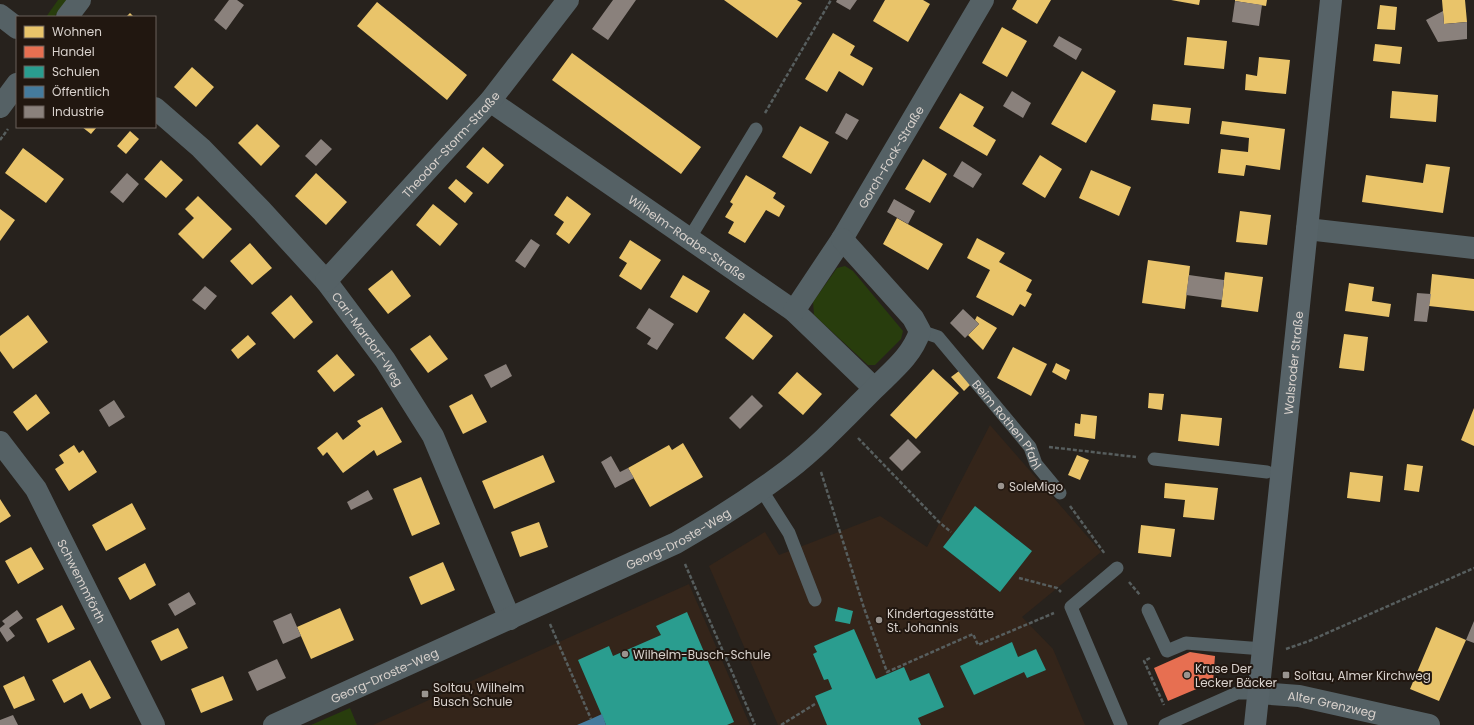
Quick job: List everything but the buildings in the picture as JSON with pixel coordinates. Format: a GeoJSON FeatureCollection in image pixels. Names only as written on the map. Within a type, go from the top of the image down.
{"type":"FeatureCollection","features":[{"type":"Feature","properties":{"kind":"main road","name":"Walsroder Straße"},"geometry":{"type":"LineString","coordinates":[[1255,725],[1331,0]]}},
{"type":"Feature","properties":{"kind":"street"},"geometry":{"type":"LineString","coordinates":[[68,16],[80,0]]}},
{"type":"Feature","properties":{"kind":"street","name":"Theodor-Storm-Straße"},"geometry":{"type":"LineString","coordinates":[[326,281],[490,101],[568,0]]}},
{"type":"Feature","properties":{"kind":"street","name":"Gorch-Fock-Straße"},"geometry":{"type":"LineString","coordinates":[[794,311],[842,239],[983,0]]}},
{"type":"Feature","properties":{"kind":"street"},"geometry":{"type":"LineString","coordinates":[[0,15],[16,27]]}},
{"type":"Feature","properties":{"kind":"street"},"geometry":{"type":"LineString","coordinates":[[0,107],[16,85]]}},
{"type":"Feature","properties":{"kind":"street","name":"Wilhelm-Raabe-Straße"},"geometry":{"type":"LineString","coordinates":[[490,101],[794,311],[874,388]]}},
{"type":"Feature","properties":{"kind":"street","name":"Carl-Mardorf-Weg"},"geometry":{"type":"LineString","coordinates":[[156,109],[201,148],[261,210],[326,281],[385,360],[433,436],[510,619]]}},
{"type":"Feature","properties":{"kind":"street"},"geometry":{"type":"LineString","coordinates":[[1307,230],[1474,248]]}},
{"type":"Feature","properties":{"kind":"street"},"geometry":{"type":"LineString","coordinates":[[842,239],[914,318],[920,331]]}},
{"type":"Feature","properties":{"kind":"street","name":"Georg-Droste-Weg"},"geometry":{"type":"LineString","coordinates":[[274,725],[676,543],[726,514],[814,448],[874,388],[898,367],[916,344],[920,331]]}},
{"type":"Feature","properties":{"kind":"street","name":"Schwemmförth"},"geometry":{"type":"LineString","coordinates":[[0,442],[36,489],[154,725]]}},
{"type":"Feature","properties":{"kind":"street","name":"Alter Grenzweg"},"geometry":{"type":"LineString","coordinates":[[1258,693],[1299,696],[1429,725]]}},
{"type":"Feature","properties":{"kind":"lane"},"geometry":{"type":"LineString","coordinates":[[689,239],[756,130]]}},
{"type":"Feature","properties":{"kind":"lane","name":"Beim Rothen Pfahl"},"geometry":{"type":"LineString","coordinates":[[920,331],[938,337],[1030,448],[1036,464],[1060,493]]}},
{"type":"Feature","properties":{"kind":"lane"},"geometry":{"type":"LineString","coordinates":[[1154,459],[1267,472]]}},
{"type":"Feature","properties":{"kind":"lane"},"geometry":{"type":"LineString","coordinates":[[761,489],[789,533],[815,600]]}},
{"type":"Feature","properties":{"kind":"lane"},"geometry":{"type":"LineString","coordinates":[[1117,568],[1071,606],[1121,725]]}},
{"type":"Feature","properties":{"kind":"lane"},"geometry":{"type":"LineString","coordinates":[[1148,610],[1167,651],[1186,643],[1263,649]]}},
{"type":"Feature","properties":{"kind":"lane"},"geometry":{"type":"LineString","coordinates":[[1168,723],[1237,693],[1258,693]]}},
{"type":"Feature","properties":{"kind":"path"},"geometry":{"type":"LineString","coordinates":[[756,130],[831,0]]}},
{"type":"Feature","properties":{"kind":"path"},"geometry":{"type":"LineString","coordinates":[[842,421],[939,522],[951,532]]}},
{"type":"Feature","properties":{"kind":"path"},"geometry":{"type":"LineString","coordinates":[[1030,448],[1037,446],[1154,459]]}},
{"type":"Feature","properties":{"kind":"path"},"geometry":{"type":"LineString","coordinates":[[814,448],[864,608],[887,672],[973,634],[978,645],[1071,606]]}},
{"type":"Feature","properties":{"kind":"path"},"geometry":{"type":"LineString","coordinates":[[1060,493],[1101,548]]}},
{"type":"Feature","properties":{"kind":"path"},"geometry":{"type":"LineString","coordinates":[[676,543],[755,725]]}},
{"type":"Feature","properties":{"kind":"path"},"geometry":{"type":"LineString","coordinates":[[1286,649],[1309,641],[1474,568]]}},
{"type":"Feature","properties":{"kind":"path"},"geometry":{"type":"LineString","coordinates":[[1019,578],[1057,588]]}},
{"type":"Feature","properties":{"kind":"path"},"geometry":{"type":"LineString","coordinates":[[542,604],[591,719]]}},
{"type":"Feature","properties":{"kind":"path"},"geometry":{"type":"LineString","coordinates":[[1167,651],[1144,661],[1168,723]]}},
{"type":"Feature","properties":{"kind":"path"},"geometry":{"type":"LineString","coordinates":[[781,725],[815,704]]}},
{"type":"Feature","properties":{"kind":"shaded area","name":"Kindertagesstätte St. Johannis"},"geometry":{"type":"Polygon","coordinates":[[[990,425],[1101,552],[1022,617],[1053,649],[1085,725],[778,725],[709,566],[765,532],[779,555],[880,516],[927,547],[990,425]]]}},
{"type":"Feature","properties":{"kind":"shaded area","name":"Wilhelm-Busch-Schule"},"geometry":{"type":"Polygon","coordinates":[[[689,584],[750,725],[373,725],[689,584]]]}},
{"type":"Feature","properties":{"kind":"green space"},"geometry":{"type":"Polygon","coordinates":[[[58,0],[67,0],[55,16],[47,16],[58,0]]]}},
{"type":"Feature","properties":{"kind":"green space"},"geometry":{"type":"Polygon","coordinates":[[[845,266],[853,271],[903,331],[901,339],[875,365],[868,365],[814,315],[813,302],[837,268],[845,266]]]}},
{"type":"Feature","properties":{"kind":"green space"},"geometry":{"type":"Polygon","coordinates":[[[350,708],[357,725],[311,725],[350,708]]]}},
{"type":"Feature","properties":{"kind":"place","name":"SoleMigo"},"geometry":{"type":"Point","coordinates":[1001,486]}},
{"type":"Feature","properties":{"kind":"place","name":"Kindertagesstätte St. Johannis"},"geometry":{"type":"Point","coordinates":[879,620]}},
{"type":"Feature","properties":{"kind":"place","name":"Wilhelm-Busch-Schule"},"geometry":{"type":"Point","coordinates":[625,654]}},
{"type":"Feature","properties":{"kind":"place","name":"Kruse Der Lecker Bäcker"},"geometry":{"type":"Point","coordinates":[1187,675]}},
{"type":"Feature","properties":{"kind":"place","name":"Soltau, Almer Kirchweg"},"geometry":{"type":"Point","coordinates":[1286,675]}},
{"type":"Feature","properties":{"kind":"place","name":"Soltau, Wilhelm Busch Schule"},"geometry":{"type":"Point","coordinates":[425,694]}}]}
